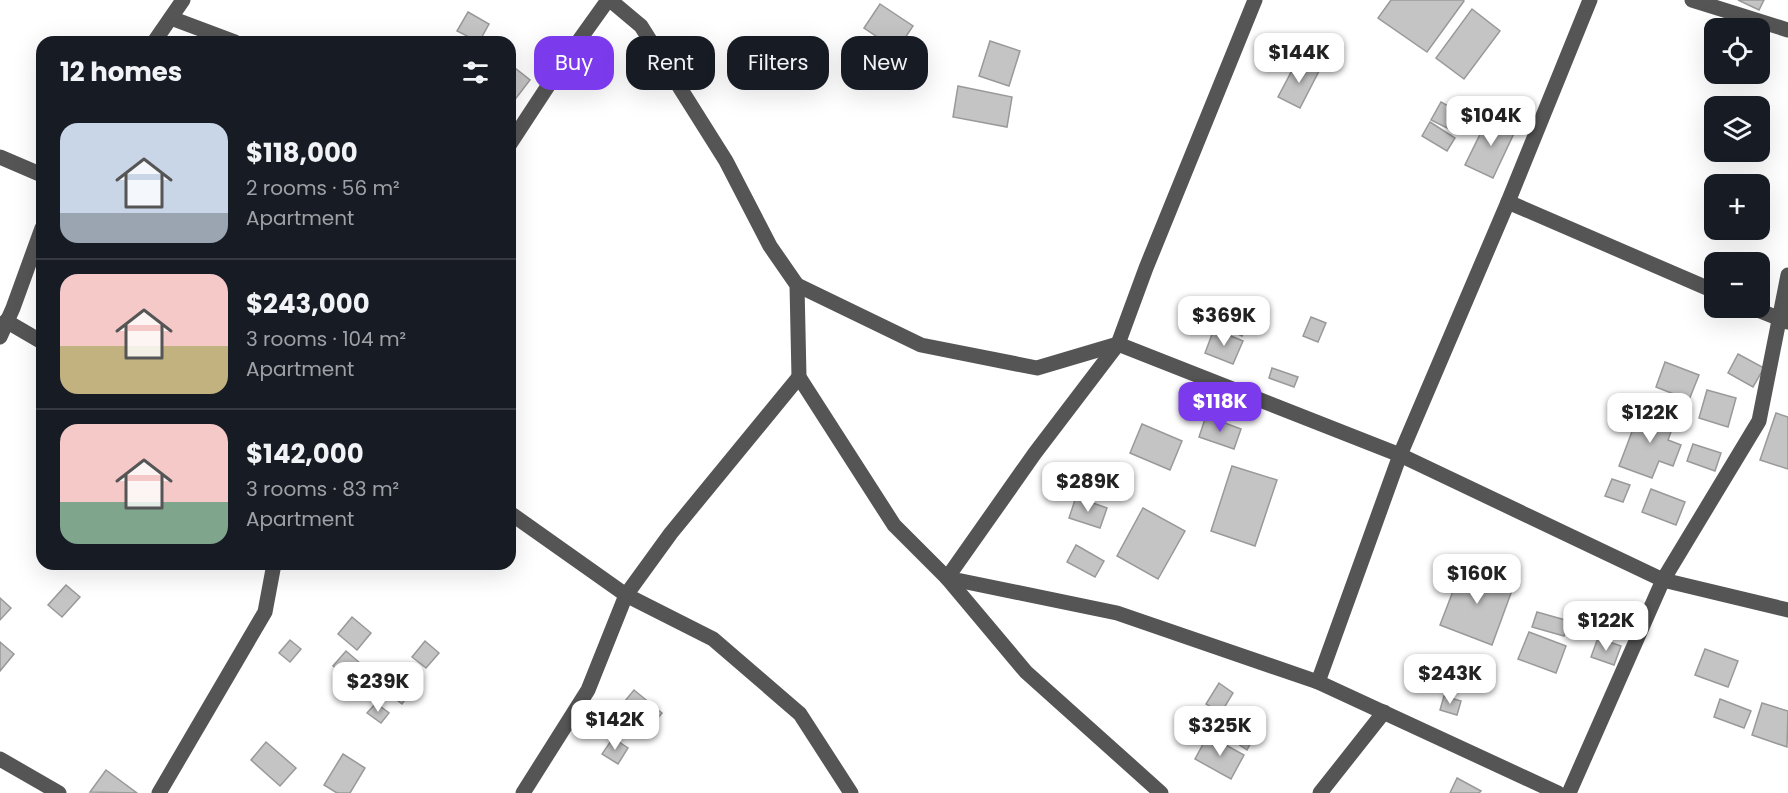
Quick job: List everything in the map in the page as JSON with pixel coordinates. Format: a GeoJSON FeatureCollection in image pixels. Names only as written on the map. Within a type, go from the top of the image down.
{"type":"FeatureCollection","features":[{"type":"Feature","properties":{"kind":"street"},"geometry":{"type":"LineString","coordinates":[[158,36],[183,0]]}},
{"type":"Feature","properties":{"kind":"street"},"geometry":{"type":"LineString","coordinates":[[516,135],[565,60],[609,0],[641,26],[726,161],[770,246],[797,285],[921,345],[1037,368],[1118,345],[1401,455],[1663,580],[1788,610]]}},
{"type":"Feature","properties":{"kind":"street"},"geometry":{"type":"LineString","coordinates":[[947,578],[1035,453],[1118,345],[1146,268],[1255,0]]}},
{"type":"Feature","properties":{"kind":"street"},"geometry":{"type":"LineString","coordinates":[[1318,682],[1401,455],[1590,0]]}},
{"type":"Feature","properties":{"kind":"street"},"geometry":{"type":"LineString","coordinates":[[1692,0],[1788,30]]}},
{"type":"Feature","properties":{"kind":"street"},"geometry":{"type":"LineString","coordinates":[[171,18],[219,36]]}},
{"type":"Feature","properties":{"kind":"street"},"geometry":{"type":"LineString","coordinates":[[0,157],[36,172]]}},
{"type":"Feature","properties":{"kind":"street"},"geometry":{"type":"LineString","coordinates":[[1508,202],[1704,287]]}},
{"type":"Feature","properties":{"kind":"street"},"geometry":{"type":"LineString","coordinates":[[0,337],[36,245]]}},
{"type":"Feature","properties":{"kind":"street"},"geometry":{"type":"LineString","coordinates":[[1569,793],[1663,580],[1759,421],[1784,321],[1788,275]]}},
{"type":"Feature","properties":{"kind":"street"},"geometry":{"type":"LineString","coordinates":[[797,285],[800,377],[894,525],[947,578],[1026,672],[1161,793]]}},
{"type":"Feature","properties":{"kind":"street"},"geometry":{"type":"LineString","coordinates":[[1770,315],[1784,321]]}},
{"type":"Feature","properties":{"kind":"street"},"geometry":{"type":"LineString","coordinates":[[6,321],[36,338]]}},
{"type":"Feature","properties":{"kind":"street"},"geometry":{"type":"LineString","coordinates":[[523,793],[588,690],[626,595],[671,533],[800,377]]}},
{"type":"Feature","properties":{"kind":"street"},"geometry":{"type":"LineString","coordinates":[[516,517],[626,595],[713,639],[800,714],[851,793]]}},
{"type":"Feature","properties":{"kind":"street"},"geometry":{"type":"LineString","coordinates":[[159,793],[265,612],[273,570]]}},
{"type":"Feature","properties":{"kind":"street"},"geometry":{"type":"LineString","coordinates":[[947,578],[1117,613],[1318,682],[1558,793]]}},
{"type":"Feature","properties":{"kind":"street"},"geometry":{"type":"LineString","coordinates":[[1320,793],[1384,712]]}},
{"type":"Feature","properties":{"kind":"street"},"geometry":{"type":"LineString","coordinates":[[0,759],[59,793]]}},
{"type":"Feature","properties":{"kind":"building"},"geometry":{"type":"Polygon","coordinates":[[[1391,0],[1464,1],[1427,52],[1378,18],[1391,0]]]}},
{"type":"Feature","properties":{"kind":"building"},"geometry":{"type":"Polygon","coordinates":[[[1738,0],[1764,0],[1759,10],[1738,0]]]}},
{"type":"Feature","properties":{"kind":"building"},"geometry":{"type":"Polygon","coordinates":[[[880,4],[913,26],[906,36],[876,36],[864,28],[880,4]]]}},
{"type":"Feature","properties":{"kind":"building"},"geometry":{"type":"Polygon","coordinates":[[[1472,9],[1500,31],[1464,79],[1436,58],[1472,9]]]}},
{"type":"Feature","properties":{"kind":"building"},"geometry":{"type":"Polygon","coordinates":[[[468,12],[489,24],[482,36],[467,36],[457,31],[468,12]]]}},
{"type":"Feature","properties":{"kind":"building"},"geometry":{"type":"Polygon","coordinates":[[[990,41],[1020,51],[1009,86],[979,76],[990,41]]]}},
{"type":"Feature","properties":{"kind":"building"},"geometry":{"type":"Polygon","coordinates":[[[1298,59],[1319,71],[1300,108],[1278,97],[1298,59]]]}},
{"type":"Feature","properties":{"kind":"building"},"geometry":{"type":"Polygon","coordinates":[[[516,69],[530,80],[516,98],[516,69]]]}},
{"type":"Feature","properties":{"kind":"building"},"geometry":{"type":"Polygon","coordinates":[[[958,86],[1012,97],[1007,127],[953,117],[958,86]]]}},
{"type":"Feature","properties":{"kind":"building"},"geometry":{"type":"Polygon","coordinates":[[[1441,102],[1466,116],[1457,133],[1431,120],[1441,102]]]}},
{"type":"Feature","properties":{"kind":"building"},"geometry":{"type":"Polygon","coordinates":[[[1489,116],[1516,129],[1493,178],[1465,165],[1489,116]]]}},
{"type":"Feature","properties":{"kind":"building"},"geometry":{"type":"Polygon","coordinates":[[[1430,122],[1455,138],[1447,151],[1422,136],[1430,122]]]}},
{"type":"Feature","properties":{"kind":"building"},"geometry":{"type":"Polygon","coordinates":[[[1219,304],[1250,318],[1242,336],[1211,322],[1219,304]]]}},
{"type":"Feature","properties":{"kind":"building"},"geometry":{"type":"Polygon","coordinates":[[[1311,317],[1326,323],[1318,342],[1303,336],[1311,317]]]}},
{"type":"Feature","properties":{"kind":"building"},"geometry":{"type":"Polygon","coordinates":[[[1214,329],[1243,341],[1233,364],[1205,353],[1214,329]]]}},
{"type":"Feature","properties":{"kind":"building"},"geometry":{"type":"Polygon","coordinates":[[[1738,354],[1764,368],[1753,387],[1728,373],[1738,354]]]}},
{"type":"Feature","properties":{"kind":"building"},"geometry":{"type":"Polygon","coordinates":[[[1665,362],[1699,375],[1689,400],[1656,387],[1665,362]]]}},
{"type":"Feature","properties":{"kind":"building"},"geometry":{"type":"Polygon","coordinates":[[[1272,368],[1298,377],[1294,387],[1269,378],[1272,368]]]}},
{"type":"Feature","properties":{"kind":"building"},"geometry":{"type":"Polygon","coordinates":[[[1707,390],[1736,398],[1728,427],[1699,418],[1707,390]]]}},
{"type":"Feature","properties":{"kind":"building"},"geometry":{"type":"Polygon","coordinates":[[[1641,408],[1675,421],[1668,440],[1681,445],[1673,466],[1659,461],[1652,478],[1619,466],[1641,408]]]}},
{"type":"Feature","properties":{"kind":"building"},"geometry":{"type":"Polygon","coordinates":[[[1776,413],[1788,417],[1788,469],[1760,460],[1776,413]]]}},
{"type":"Feature","properties":{"kind":"building"},"geometry":{"type":"Polygon","coordinates":[[[1206,416],[1241,429],[1234,449],[1199,437],[1206,416]]]}},
{"type":"Feature","properties":{"kind":"building"},"geometry":{"type":"Polygon","coordinates":[[[1142,424],[1182,441],[1170,470],[1130,453],[1142,424]]]}},
{"type":"Feature","properties":{"kind":"building"},"geometry":{"type":"Polygon","coordinates":[[[1693,444],[1721,453],[1715,471],[1687,461],[1693,444]]]}},
{"type":"Feature","properties":{"kind":"building"},"geometry":{"type":"Polygon","coordinates":[[[1232,466],[1277,480],[1255,546],[1211,531],[1232,466]]]}},
{"type":"Feature","properties":{"kind":"building"},"geometry":{"type":"Polygon","coordinates":[[[1612,479],[1630,485],[1623,502],[1605,496],[1612,479]]]}},
{"type":"Feature","properties":{"kind":"building"},"geometry":{"type":"Polygon","coordinates":[[[1651,489],[1685,502],[1676,525],[1642,512],[1651,489]]]}},
{"type":"Feature","properties":{"kind":"building"},"geometry":{"type":"Polygon","coordinates":[[[1076,497],[1107,508],[1100,528],[1069,518],[1076,497]]]}},
{"type":"Feature","properties":{"kind":"building"},"geometry":{"type":"Polygon","coordinates":[[[1143,508],[1185,531],[1158,579],[1117,556],[1143,508]]]}},
{"type":"Feature","properties":{"kind":"building"},"geometry":{"type":"Polygon","coordinates":[[[1076,545],[1104,561],[1095,577],[1067,562],[1076,545]]]}},
{"type":"Feature","properties":{"kind":"building"},"geometry":{"type":"Polygon","coordinates":[[[1463,565],[1514,585],[1492,645],[1440,625],[1463,565]]]}},
{"type":"Feature","properties":{"kind":"building"},"geometry":{"type":"Polygon","coordinates":[[[66,585],[80,597],[62,617],[48,605],[66,585]]]}},
{"type":"Feature","properties":{"kind":"building"},"geometry":{"type":"Polygon","coordinates":[[[0,598],[11,608],[0,620],[0,598]]]}},
{"type":"Feature","properties":{"kind":"building"},"geometry":{"type":"Polygon","coordinates":[[[1537,612],[1569,621],[1564,636],[1532,627],[1537,612]]]}},
{"type":"Feature","properties":{"kind":"building"},"geometry":{"type":"Polygon","coordinates":[[[352,617],[371,633],[357,650],[338,634],[352,617]]]}},
{"type":"Feature","properties":{"kind":"building"},"geometry":{"type":"Polygon","coordinates":[[[1529,632],[1566,646],[1556,673],[1518,659],[1529,632]]]}},
{"type":"Feature","properties":{"kind":"building"},"geometry":{"type":"Polygon","coordinates":[[[1598,638],[1621,646],[1614,665],[1591,657],[1598,638]]]}},
{"type":"Feature","properties":{"kind":"building"},"geometry":{"type":"Polygon","coordinates":[[[290,640],[301,649],[290,662],[279,653],[290,640]]]}},
{"type":"Feature","properties":{"kind":"building"},"geometry":{"type":"Polygon","coordinates":[[[425,641],[439,653],[426,668],[412,657],[425,641]]]}},
{"type":"Feature","properties":{"kind":"building"},"geometry":{"type":"Polygon","coordinates":[[[0,642],[14,654],[0,671],[0,642]]]}},
{"type":"Feature","properties":{"kind":"building"},"geometry":{"type":"Polygon","coordinates":[[[1705,649],[1738,661],[1728,687],[1695,675],[1705,649]]]}},
{"type":"Feature","properties":{"kind":"building"},"geometry":{"type":"Polygon","coordinates":[[[346,651],[368,670],[356,685],[333,666],[346,651]]]}},
{"type":"Feature","properties":{"kind":"building"},"geometry":{"type":"Polygon","coordinates":[[[402,668],[419,680],[402,704],[385,691],[402,668]]]}},
{"type":"Feature","properties":{"kind":"building"},"geometry":{"type":"Polygon","coordinates":[[[1219,683],[1233,693],[1221,713],[1206,704],[1219,683]]]}},
{"type":"Feature","properties":{"kind":"building"},"geometry":{"type":"Polygon","coordinates":[[[634,690],[662,713],[644,735],[616,712],[634,690]]]}},
{"type":"Feature","properties":{"kind":"building"},"geometry":{"type":"Polygon","coordinates":[[[1444,696],[1461,701],[1457,715],[1440,710],[1444,696]]]}},
{"type":"Feature","properties":{"kind":"building"},"geometry":{"type":"Polygon","coordinates":[[[1720,699],[1751,711],[1744,728],[1714,717],[1720,699]]]}},
{"type":"Feature","properties":{"kind":"building"},"geometry":{"type":"Polygon","coordinates":[[[376,703],[389,713],[381,723],[367,713],[376,703]]]}},
{"type":"Feature","properties":{"kind":"building"},"geometry":{"type":"Polygon","coordinates":[[[1762,703],[1788,711],[1787,747],[1752,735],[1762,703]]]}},
{"type":"Feature","properties":{"kind":"building"},"geometry":{"type":"Polygon","coordinates":[[[1228,719],[1255,735],[1247,750],[1220,732],[1228,719]]]}},
{"type":"Feature","properties":{"kind":"building"},"geometry":{"type":"Polygon","coordinates":[[[1208,735],[1244,755],[1231,779],[1195,759],[1208,735]]]}},
{"type":"Feature","properties":{"kind":"building"},"geometry":{"type":"Polygon","coordinates":[[[613,738],[628,748],[618,764],[602,754],[613,738]]]}},
{"type":"Feature","properties":{"kind":"building"},"geometry":{"type":"Polygon","coordinates":[[[266,742],[296,768],[280,786],[251,760],[266,742]]]}},
{"type":"Feature","properties":{"kind":"building"},"geometry":{"type":"Polygon","coordinates":[[[343,754],[365,768],[350,793],[337,793],[324,785],[343,754]]]}},
{"type":"Feature","properties":{"kind":"building"},"geometry":{"type":"Polygon","coordinates":[[[106,770],[137,793],[90,792],[106,770]]]}},
{"type":"Feature","properties":{"kind":"building"},"geometry":{"type":"Polygon","coordinates":[[[1457,778],[1481,791],[1479,793],[1450,793],[1457,778]]]}}]}
